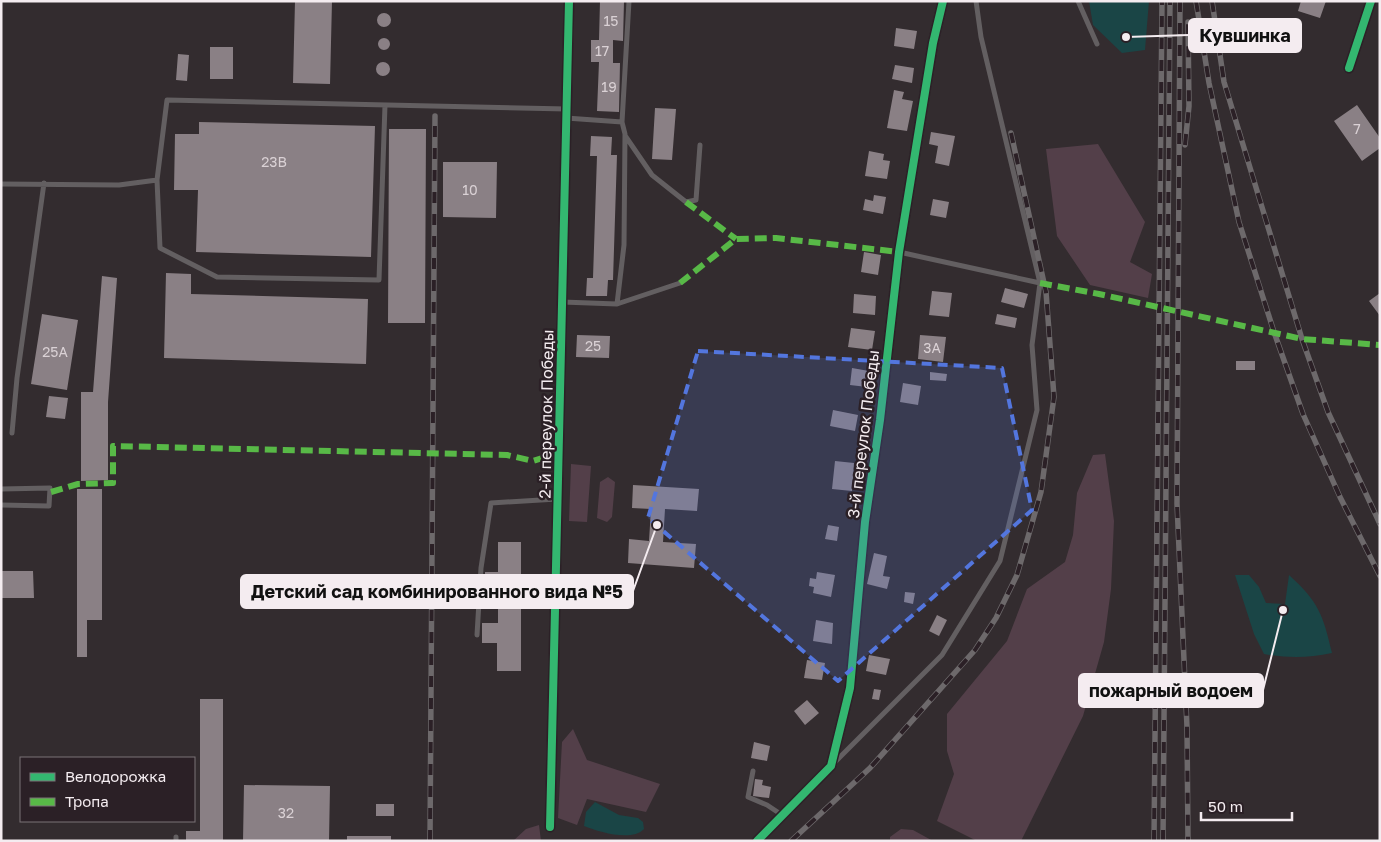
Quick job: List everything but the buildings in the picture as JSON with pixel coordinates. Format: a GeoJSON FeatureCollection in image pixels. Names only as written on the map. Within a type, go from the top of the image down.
{"type":"FeatureCollection","features":[{"type":"Feature","properties":{"kind":"street","name":"2-й переулок Победы"},"geometry":{"type":"LineString","coordinates":[[550,828],[569,1]]}},
{"type":"Feature","properties":{"kind":"street","name":"3-й переулок Победы"},"geometry":{"type":"LineString","coordinates":[[831,766],[850,688],[865,522],[880,420],[899,252],[933,43],[943,1]]}},
{"type":"Feature","properties":{"kind":"street"},"geometry":{"type":"LineString","coordinates":[[1349,68],[1371,1]]}},
{"type":"Feature","properties":{"kind":"street"},"geometry":{"type":"LineString","coordinates":[[757,841],[831,766]]}},
{"type":"Feature","properties":{"kind":"lane"},"geometry":{"type":"LineString","coordinates":[[617,304],[624,245],[626,136],[622,122],[628,1]]}},
{"type":"Feature","properties":{"kind":"lane"},"geometry":{"type":"LineString","coordinates":[[831,766],[942,655],[1000,561],[1037,410],[1032,344],[1040,283],[984,46],[976,1]]}},
{"type":"Feature","properties":{"kind":"lane"},"geometry":{"type":"LineString","coordinates":[[1078,1],[1097,44]]}},
{"type":"Feature","properties":{"kind":"lane"},"geometry":{"type":"LineString","coordinates":[[385,105],[379,280],[217,278],[160,248],[157,180],[167,100],[385,105],[566,113],[622,122]]}},
{"type":"Feature","properties":{"kind":"lane"},"geometry":{"type":"LineString","coordinates":[[626,136],[652,175],[686,202],[696,200],[700,145]]}},
{"type":"Feature","properties":{"kind":"lane"},"geometry":{"type":"LineString","coordinates":[[1,184],[119,185],[157,180]]}},
{"type":"Feature","properties":{"kind":"lane"},"geometry":{"type":"LineString","coordinates":[[12,433],[17,378],[44,183]]}},
{"type":"Feature","properties":{"kind":"lane"},"geometry":{"type":"LineString","coordinates":[[899,252],[1040,283]]}},
{"type":"Feature","properties":{"kind":"lane"},"geometry":{"type":"LineString","coordinates":[[562,302],[617,304],[680,283]]}},
{"type":"Feature","properties":{"kind":"lane"},"geometry":{"type":"LineString","coordinates":[[1,489],[50,488],[49,506],[1,505]]}},
{"type":"Feature","properties":{"kind":"lane"},"geometry":{"type":"LineString","coordinates":[[477,635],[481,568],[491,503],[557,499]]}},
{"type":"Feature","properties":{"kind":"lane"},"geometry":{"type":"LineString","coordinates":[[752,771],[748,797],[767,804],[782,815]]}},
{"type":"Feature","properties":{"kind":"highlighted area"},"geometry":{"type":"Polygon","coordinates":[[[698,351],[1002,368],[1032,510],[838,681],[648,518],[698,351]]]}},
{"type":"Feature","properties":{"kind":"shaded area"},"geometry":{"type":"Polygon","coordinates":[[[1098,144],[1145,222],[1130,262],[1152,274],[1148,298],[1090,285],[1057,236],[1046,149],[1098,144]]]}},
{"type":"Feature","properties":{"kind":"shaded area"},"geometry":{"type":"Polygon","coordinates":[[[1105,454],[1114,521],[1111,589],[1104,642],[1083,716],[1021,841],[977,841],[937,821],[954,774],[947,751],[947,714],[1007,641],[1027,589],[1065,562],[1073,535],[1077,493],[1093,455],[1105,454]]]}},
{"type":"Feature","properties":{"kind":"shaded area"},"geometry":{"type":"Polygon","coordinates":[[[571,464],[591,466],[587,522],[569,521],[571,464]]]}},
{"type":"Feature","properties":{"kind":"shaded area"},"geometry":{"type":"Polygon","coordinates":[[[608,477],[615,482],[612,517],[607,522],[597,518],[600,482],[608,477]]]}},
{"type":"Feature","properties":{"kind":"shaded area"},"geometry":{"type":"Polygon","coordinates":[[[573,729],[587,760],[660,784],[646,812],[587,799],[577,825],[558,818],[562,742],[573,729]]]}},
{"type":"Feature","properties":{"kind":"shaded area"},"geometry":{"type":"Polygon","coordinates":[[[539,825],[541,841],[513,841],[526,829],[539,825]]]}},
{"type":"Feature","properties":{"kind":"shaded area"},"geometry":{"type":"Polygon","coordinates":[[[901,829],[913,830],[933,841],[890,841],[890,837],[901,829]]]}},
{"type":"Feature","properties":{"kind":"water"},"geometry":{"type":"Polygon","coordinates":[[[1089,1],[1149,1],[1145,50],[1122,53],[1093,25],[1089,1]]]}},
{"type":"Feature","properties":{"kind":"water"},"geometry":{"type":"Polygon","coordinates":[[[1235,575],[1249,575],[1259,587],[1266,603],[1285,604],[1289,575],[1307,593],[1318,610],[1326,629],[1332,653],[1298,657],[1264,654],[1254,634],[1235,575]]]}},
{"type":"Feature","properties":{"kind":"water"},"geometry":{"type":"Polygon","coordinates":[[[595,802],[619,815],[638,818],[643,822],[644,829],[632,835],[615,835],[584,826],[586,812],[595,802]]]}},
{"type":"Feature","properties":{"kind":"railway"},"geometry":{"type":"LineString","coordinates":[[1154,841],[1162,1]]}},
{"type":"Feature","properties":{"kind":"railway"},"geometry":{"type":"LineString","coordinates":[[1163,841],[1170,1]]}},
{"type":"Feature","properties":{"kind":"railway"},"geometry":{"type":"LineString","coordinates":[[1180,1],[1177,504],[1187,727],[1188,841]]}},
{"type":"Feature","properties":{"kind":"railway"},"geometry":{"type":"LineString","coordinates":[[1196,1],[1209,83],[1239,222],[1274,332],[1303,414],[1340,497],[1380,576]]}},
{"type":"Feature","properties":{"kind":"railway"},"geometry":{"type":"LineString","coordinates":[[1212,1],[1224,82],[1302,339],[1328,412],[1380,524]]}},
{"type":"Feature","properties":{"kind":"railway"},"geometry":{"type":"LineString","coordinates":[[1185,145],[1189,106],[1188,22]]}},
{"type":"Feature","properties":{"kind":"railway"},"geometry":{"type":"LineString","coordinates":[[430,841],[435,116]]}},
{"type":"Feature","properties":{"kind":"railway"},"geometry":{"type":"LineString","coordinates":[[791,841],[870,768],[975,650],[996,618],[1017,575],[1041,492],[1054,397],[1046,292],[1011,133]]}},
{"type":"Feature","properties":{"kind":"marked path"},"geometry":{"type":"LineString","coordinates":[[686,202],[736,239]]}},
{"type":"Feature","properties":{"kind":"marked path"},"geometry":{"type":"LineString","coordinates":[[680,283],[736,239],[776,238],[899,252]]}},
{"type":"Feature","properties":{"kind":"marked path"},"geometry":{"type":"LineString","coordinates":[[1040,283],[1099,294],[1302,339],[1380,345]]}},
{"type":"Feature","properties":{"kind":"marked path"},"geometry":{"type":"LineString","coordinates":[[51,492],[78,484],[113,483],[113,446],[507,455],[533,461],[558,453]]}},
{"type":"Feature","properties":{"kind":"cycle path"},"geometry":{"type":"LineString","coordinates":[[550,827],[569,1]]}},
{"type":"Feature","properties":{"kind":"cycle path"},"geometry":{"type":"LineString","coordinates":[[757,841],[831,766],[850,688],[865,522],[880,420],[899,252],[933,43],[943,1]]}},
{"type":"Feature","properties":{"kind":"cycle path"},"geometry":{"type":"LineString","coordinates":[[1349,68],[1371,1]]}},
{"type":"Feature","properties":{"kind":"place","name":"Кувшинка"},"geometry":{"type":"Point","coordinates":[1126,37]}},
{"type":"Feature","properties":{"kind":"place","name":"Детский сад комбинированного вида №5"},"geometry":{"type":"Point","coordinates":[657,525]}},
{"type":"Feature","properties":{"kind":"place","name":"пожарный водоем"},"geometry":{"type":"Point","coordinates":[1283,610]}}]}
